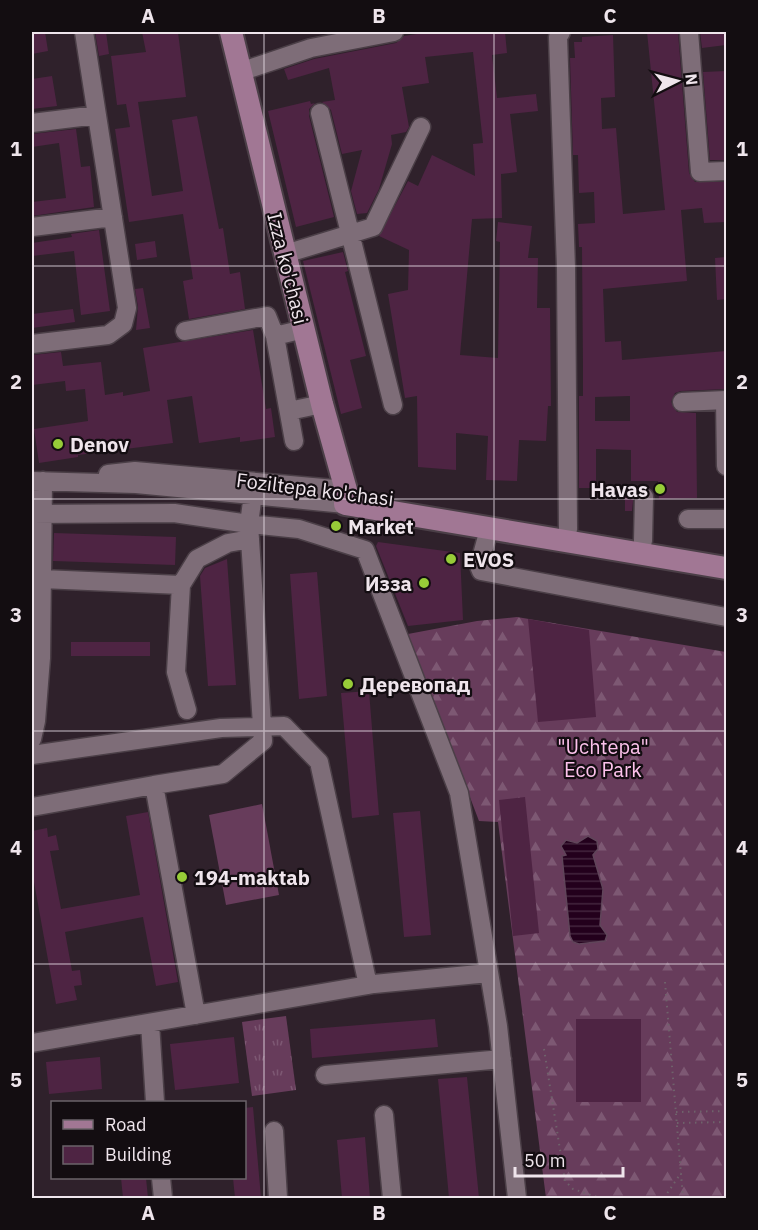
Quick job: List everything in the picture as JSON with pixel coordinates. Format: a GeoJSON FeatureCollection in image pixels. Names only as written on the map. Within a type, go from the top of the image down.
{"type":"FeatureCollection","features":[{"type":"Feature","properties":{"kind":"main road","name":"Izza ko'chasi"},"geometry":{"type":"LineString","coordinates":[[231,32],[345,497]]}},
{"type":"Feature","properties":{"kind":"main road","name":"Foziltepa ko'chasi"},"geometry":{"type":"LineString","coordinates":[[345,497],[567,536],[726,568]]}},
{"type":"Feature","properties":{"kind":"main road","name":"Foziltepa ko'chasi"},"geometry":{"type":"LineString","coordinates":[[345,497],[489,529],[643,541],[726,555]]}},
{"type":"Feature","properties":{"kind":"street"},"geometry":{"type":"LineString","coordinates":[[32,344],[108,335],[123,324],[127,308],[84,32]]}},
{"type":"Feature","properties":{"kind":"street"},"geometry":{"type":"LineString","coordinates":[[240,72],[311,48],[394,32]]}},
{"type":"Feature","properties":{"kind":"street"},"geometry":{"type":"LineString","coordinates":[[561,32],[558,37],[566,268],[567,536]]}},
{"type":"Feature","properties":{"kind":"street"},"geometry":{"type":"LineString","coordinates":[[689,32],[700,172],[726,171]]}},
{"type":"Feature","properties":{"kind":"street"},"geometry":{"type":"LineString","coordinates":[[320,113],[348,234],[393,405]]}},
{"type":"Feature","properties":{"kind":"street"},"geometry":{"type":"LineString","coordinates":[[32,123],[97,115]]}},
{"type":"Feature","properties":{"kind":"street"},"geometry":{"type":"LineString","coordinates":[[285,254],[373,227],[421,127]]}},
{"type":"Feature","properties":{"kind":"street"},"geometry":{"type":"LineString","coordinates":[[32,227],[113,216]]}},
{"type":"Feature","properties":{"kind":"street"},"geometry":{"type":"LineString","coordinates":[[185,331],[267,316],[275,336],[294,441]]}},
{"type":"Feature","properties":{"kind":"street"},"geometry":{"type":"LineString","coordinates":[[275,336],[304,329]]}},
{"type":"Feature","properties":{"kind":"street"},"geometry":{"type":"LineString","coordinates":[[682,402],[726,400],[726,466]]}},
{"type":"Feature","properties":{"kind":"street"},"geometry":{"type":"LineString","coordinates":[[289,411],[322,404]]}},
{"type":"Feature","properties":{"kind":"street","name":"Foziltepa ko'chasi"},"geometry":{"type":"LineString","coordinates":[[37,481],[135,471],[345,497]]}},
{"type":"Feature","properties":{"kind":"street"},"geometry":{"type":"LineString","coordinates":[[32,739],[39,694],[42,579],[37,481]]}},
{"type":"Feature","properties":{"kind":"street","name":"Foziltepa ko'chasi"},"geometry":{"type":"LineString","coordinates":[[37,481],[136,484],[253,494],[345,497]]}},
{"type":"Feature","properties":{"kind":"street"},"geometry":{"type":"LineString","coordinates":[[32,807],[223,774],[263,741],[264,726],[249,531],[253,494]]}},
{"type":"Feature","properties":{"kind":"street"},"geometry":{"type":"LineString","coordinates":[[643,541],[644,498]]}},
{"type":"Feature","properties":{"kind":"street"},"geometry":{"type":"LineString","coordinates":[[37,515],[174,513],[249,531],[299,529],[365,550],[459,794],[502,1059],[517,1198]]}},
{"type":"Feature","properties":{"kind":"street"},"geometry":{"type":"LineString","coordinates":[[688,519],[726,519]]}},
{"type":"Feature","properties":{"kind":"street"},"geometry":{"type":"LineString","coordinates":[[489,529],[479,566],[481,571],[726,617]]}},
{"type":"Feature","properties":{"kind":"street"},"geometry":{"type":"LineString","coordinates":[[187,710],[176,672],[176,626],[181,585],[197,559],[249,531]]}},
{"type":"Feature","properties":{"kind":"street"},"geometry":{"type":"LineString","coordinates":[[42,579],[181,585]]}},
{"type":"Feature","properties":{"kind":"street"},"geometry":{"type":"LineString","coordinates":[[32,756],[221,728],[284,726],[319,762],[368,985]]}},
{"type":"Feature","properties":{"kind":"street"},"geometry":{"type":"LineString","coordinates":[[154,785],[196,1015]]}},
{"type":"Feature","properties":{"kind":"street"},"geometry":{"type":"LineString","coordinates":[[32,1043],[368,985],[489,973]]}},
{"type":"Feature","properties":{"kind":"street"},"geometry":{"type":"LineString","coordinates":[[150,1023],[155,1101]]}},
{"type":"Feature","properties":{"kind":"street"},"geometry":{"type":"LineString","coordinates":[[325,1075],[502,1059]]}},
{"type":"Feature","properties":{"kind":"street"},"geometry":{"type":"LineString","coordinates":[[384,1115],[392,1198]]}},
{"type":"Feature","properties":{"kind":"street"},"geometry":{"type":"LineString","coordinates":[[274,1131],[279,1198]]}},
{"type":"Feature","properties":{"kind":"street"},"geometry":{"type":"LineString","coordinates":[[161,1179],[163,1198]]}},
{"type":"Feature","properties":{"kind":"path"},"geometry":{"type":"LineString","coordinates":[[665,982],[683,1198]]}},
{"type":"Feature","properties":{"kind":"path"},"geometry":{"type":"LineString","coordinates":[[544,1049],[565,1182],[573,1189],[600,1198]]}},
{"type":"Feature","properties":{"kind":"path"},"geometry":{"type":"LineString","coordinates":[[676,1112],[726,1111]]}},
{"type":"Feature","properties":{"kind":"path"},"geometry":{"type":"LineString","coordinates":[[677,1123],[726,1122]]}},
{"type":"Feature","properties":{"kind":"path"},"geometry":{"type":"LineString","coordinates":[[664,1198],[681,1173]]}},
{"type":"Feature","properties":{"kind":"green space","name":"\"Uchtepa\" Eco Park"},"geometry":{"type":"Polygon","coordinates":[[[517,617],[726,652],[726,1198],[546,1198],[498,822],[479,821],[408,634],[477,621],[517,617]]]}},
{"type":"Feature","properties":{"kind":"green space"},"geometry":{"type":"Polygon","coordinates":[[[262,804],[279,895],[226,905],[209,815],[262,804]]]}},
{"type":"Feature","properties":{"kind":"green space"},"geometry":{"type":"Polygon","coordinates":[[[286,1016],[296,1090],[252,1096],[242,1022],[286,1016]]]}},
{"type":"Feature","properties":{"kind":"shaded area"},"geometry":{"type":"Polygon","coordinates":[[[588,836],[597,841],[598,849],[593,855],[603,889],[600,925],[607,935],[605,941],[579,944],[573,942],[570,936],[562,856],[566,855],[561,846],[566,840],[577,843],[588,836]]]}},
{"type":"Feature","properties":{"kind":"building"},"geometry":{"type":"Polygon","coordinates":[[[32,32],[45,32],[48,51],[32,54],[32,32]]]}},
{"type":"Feature","properties":{"kind":"building"},"geometry":{"type":"Polygon","coordinates":[[[95,32],[106,32],[109,54],[99,56],[95,32]]]}},
{"type":"Feature","properties":{"kind":"building"},"geometry":{"type":"Polygon","coordinates":[[[142,32],[178,32],[186,97],[138,102],[152,196],[183,191],[172,120],[197,116],[219,229],[223,228],[230,274],[240,272],[245,309],[189,319],[183,281],[193,279],[183,214],[129,222],[115,129],[130,127],[126,104],[117,105],[111,56],[146,52],[142,32]]]}},
{"type":"Feature","properties":{"kind":"building"},"geometry":{"type":"Polygon","coordinates":[[[429,32],[505,32],[507,53],[492,55],[497,98],[536,94],[538,111],[510,114],[517,172],[501,174],[502,218],[472,219],[460,355],[498,358],[500,242],[496,241],[498,222],[532,226],[528,258],[538,258],[537,308],[550,308],[551,406],[548,406],[546,441],[519,440],[517,481],[486,480],[488,436],[456,433],[456,470],[418,467],[417,396],[405,398],[388,294],[408,290],[409,250],[379,236],[408,181],[418,186],[432,155],[475,176],[473,144],[483,143],[473,52],[425,57],[429,83],[402,87],[409,127],[406,132],[391,135],[392,144],[379,189],[367,213],[357,214],[351,191],[362,150],[342,154],[331,110],[322,102],[335,100],[329,68],[288,80],[284,69],[314,59],[396,43],[404,36],[429,32]]]}},
{"type":"Feature","properties":{"kind":"building"},"geometry":{"type":"Polygon","coordinates":[[[647,32],[678,32],[689,173],[695,182],[726,182],[726,222],[704,223],[702,208],[681,210],[687,281],[603,289],[605,342],[621,341],[622,360],[726,351],[726,389],[681,391],[675,393],[671,402],[677,412],[696,413],[697,498],[659,499],[658,481],[631,481],[631,450],[596,449],[596,488],[579,488],[579,396],[583,396],[583,367],[582,247],[579,247],[578,224],[595,223],[594,192],[579,193],[578,155],[573,155],[570,58],[575,58],[574,42],[582,42],[582,37],[613,35],[615,97],[601,98],[602,129],[616,128],[623,214],[665,210],[647,32]],[[630,396],[595,397],[595,421],[630,421],[630,396]]]}},
{"type":"Feature","properties":{"kind":"building"},"geometry":{"type":"Polygon","coordinates":[[[700,32],[726,32],[726,45],[702,48],[700,32]]]}},
{"type":"Feature","properties":{"kind":"building"},"geometry":{"type":"Polygon","coordinates":[[[726,71],[726,160],[710,160],[703,72],[726,71]]]}},
{"type":"Feature","properties":{"kind":"building"},"geometry":{"type":"Polygon","coordinates":[[[52,76],[57,106],[32,109],[32,79],[52,76]]]}},
{"type":"Feature","properties":{"kind":"building"},"geometry":{"type":"Polygon","coordinates":[[[310,101],[311,104],[315,103],[309,109],[309,116],[334,217],[296,227],[268,111],[310,101]]]}},
{"type":"Feature","properties":{"kind":"building"},"geometry":{"type":"Polygon","coordinates":[[[76,129],[81,167],[90,166],[94,207],[32,216],[32,202],[66,198],[59,143],[32,147],[32,134],[76,129]]]}},
{"type":"Feature","properties":{"kind":"building"},"geometry":{"type":"Polygon","coordinates":[[[99,230],[110,311],[81,315],[74,251],[32,256],[32,243],[99,230]]]}},
{"type":"Feature","properties":{"kind":"building"},"geometry":{"type":"Polygon","coordinates":[[[155,241],[157,257],[137,260],[135,244],[155,241]]]}},
{"type":"Feature","properties":{"kind":"building"},"geometry":{"type":"Polygon","coordinates":[[[343,252],[348,271],[345,272],[366,356],[350,360],[362,408],[341,414],[303,261],[343,252]]]}},
{"type":"Feature","properties":{"kind":"building"},"geometry":{"type":"Polygon","coordinates":[[[726,257],[726,299],[717,300],[715,258],[726,257]]]}},
{"type":"Feature","properties":{"kind":"building"},"geometry":{"type":"Polygon","coordinates":[[[143,288],[150,328],[136,330],[138,307],[135,289],[143,288]]]}},
{"type":"Feature","properties":{"kind":"building"},"geometry":{"type":"Polygon","coordinates":[[[73,309],[75,322],[32,328],[32,314],[73,309]]]}},
{"type":"Feature","properties":{"kind":"building"},"geometry":{"type":"Polygon","coordinates":[[[253,330],[266,409],[271,408],[275,437],[240,442],[240,437],[199,443],[192,396],[167,400],[173,443],[78,455],[78,457],[39,463],[34,429],[88,421],[85,389],[66,391],[65,381],[32,385],[32,355],[61,352],[63,366],[101,362],[105,395],[123,392],[123,396],[150,391],[143,348],[253,330]]]}},
{"type":"Feature","properties":{"kind":"building"},"geometry":{"type":"Polygon","coordinates":[[[625,491],[634,491],[632,511],[625,511],[625,491]]]}},
{"type":"Feature","properties":{"kind":"building"},"geometry":{"type":"Polygon","coordinates":[[[54,533],[176,537],[175,565],[53,561],[54,533]]]}},
{"type":"Feature","properties":{"kind":"building"},"geometry":{"type":"Polygon","coordinates":[[[378,542],[460,553],[463,620],[408,626],[376,546],[378,542]]]}},
{"type":"Feature","properties":{"kind":"building"},"geometry":{"type":"Polygon","coordinates":[[[227,559],[236,685],[208,686],[200,576],[205,568],[227,559]]]}},
{"type":"Feature","properties":{"kind":"building"},"geometry":{"type":"Polygon","coordinates":[[[317,572],[327,696],[299,699],[290,574],[317,572]]]}},
{"type":"Feature","properties":{"kind":"building"},"geometry":{"type":"Polygon","coordinates":[[[528,619],[589,630],[596,717],[538,722],[528,619]]]}},
{"type":"Feature","properties":{"kind":"building"},"geometry":{"type":"Polygon","coordinates":[[[71,642],[150,642],[150,656],[71,656],[71,642]]]}},
{"type":"Feature","properties":{"kind":"building"},"geometry":{"type":"Polygon","coordinates":[[[369,691],[379,815],[352,818],[341,693],[369,691]]]}},
{"type":"Feature","properties":{"kind":"building"},"geometry":{"type":"Polygon","coordinates":[[[525,797],[539,933],[513,936],[499,800],[525,797]]]}},
{"type":"Feature","properties":{"kind":"building"},"geometry":{"type":"Polygon","coordinates":[[[420,811],[431,935],[404,937],[393,813],[420,811]]]}},
{"type":"Feature","properties":{"kind":"building"},"geometry":{"type":"Polygon","coordinates":[[[148,812],[178,982],[156,986],[143,917],[65,932],[72,971],[80,970],[82,985],[74,986],[77,1000],[56,1004],[32,871],[32,831],[47,828],[48,837],[56,835],[59,850],[50,851],[61,909],[140,895],[126,816],[148,812]]]}},
{"type":"Feature","properties":{"kind":"building"},"geometry":{"type":"Polygon","coordinates":[[[435,1019],[438,1047],[312,1058],[310,1029],[435,1019]]]}},
{"type":"Feature","properties":{"kind":"building"},"geometry":{"type":"Polygon","coordinates":[[[576,1019],[641,1019],[641,1102],[576,1102],[576,1019]]]}},
{"type":"Feature","properties":{"kind":"building"},"geometry":{"type":"Polygon","coordinates":[[[234,1037],[239,1083],[175,1090],[170,1044],[234,1037]]]}},
{"type":"Feature","properties":{"kind":"building"},"geometry":{"type":"Polygon","coordinates":[[[100,1057],[102,1089],[49,1094],[46,1062],[100,1057]]]}},
{"type":"Feature","properties":{"kind":"building"},"geometry":{"type":"Polygon","coordinates":[[[467,1077],[479,1198],[449,1198],[438,1079],[467,1077]]]}},
{"type":"Feature","properties":{"kind":"building"},"geometry":{"type":"Polygon","coordinates":[[[253,1107],[261,1198],[235,1198],[233,1179],[246,1179],[246,1108],[253,1107]]]}},
{"type":"Feature","properties":{"kind":"building"},"geometry":{"type":"Polygon","coordinates":[[[365,1137],[370,1198],[342,1198],[337,1140],[365,1137]]]}},
{"type":"Feature","properties":{"kind":"building"},"geometry":{"type":"Polygon","coordinates":[[[121,1179],[146,1179],[148,1198],[123,1198],[121,1179]]]}},
{"type":"Feature","properties":{"kind":"place","name":"Denov"},"geometry":{"type":"Point","coordinates":[58,444]}},
{"type":"Feature","properties":{"kind":"place","name":"Havas"},"geometry":{"type":"Point","coordinates":[660,489]}},
{"type":"Feature","properties":{"kind":"place","name":"Market"},"geometry":{"type":"Point","coordinates":[336,526]}},
{"type":"Feature","properties":{"kind":"place","name":"EVOS"},"geometry":{"type":"Point","coordinates":[451,559]}},
{"type":"Feature","properties":{"kind":"place","name":"Изза"},"geometry":{"type":"Point","coordinates":[424,583]}},
{"type":"Feature","properties":{"kind":"place","name":"Деревопад"},"geometry":{"type":"Point","coordinates":[348,684]}},
{"type":"Feature","properties":{"kind":"place","name":"194-maktab"},"geometry":{"type":"Point","coordinates":[182,877]}}]}
